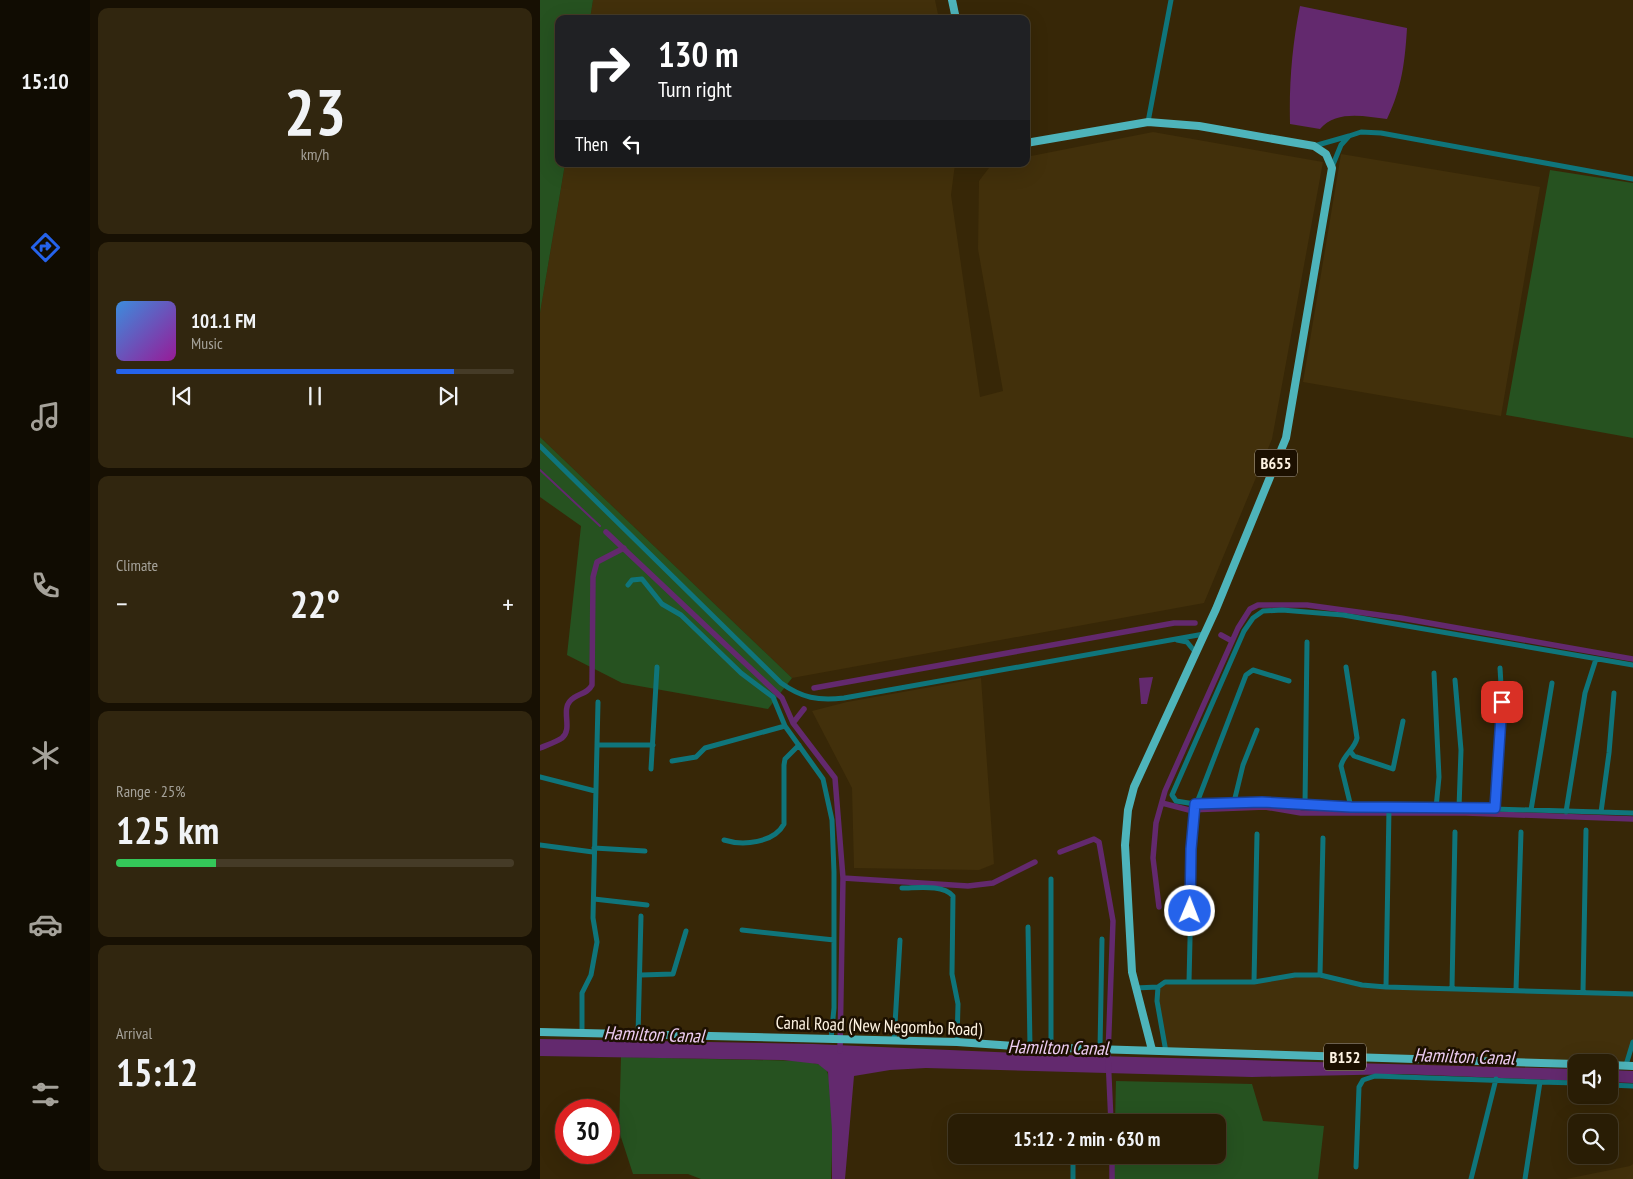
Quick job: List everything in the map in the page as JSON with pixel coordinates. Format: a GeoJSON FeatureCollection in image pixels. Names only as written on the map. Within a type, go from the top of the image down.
{"type":"FeatureCollection","features":[{"type":"Feature","properties":{"kind":"main road"},"geometry":{"type":"LineString","coordinates":[[952,0],[955,15]]}},
{"type":"Feature","properties":{"kind":"main road"},"geometry":{"type":"LineString","coordinates":[[1030,142],[1148,122],[1199,126],[1314,146],[1326,154],[1332,168]]}},
{"type":"Feature","properties":{"kind":"main road","name":"B655"},"geometry":{"type":"LineString","coordinates":[[1152,1050],[1134,988],[1125,845],[1128,810],[1134,787],[1196,653],[1286,438],[1332,168]]}},
{"type":"Feature","properties":{"kind":"main road","name":"Canal Road (New Negombo Road)"},"geometry":{"type":"LineString","coordinates":[[540,1032],[957,1042],[1051,1048],[1568,1064]]}},
{"type":"Feature","properties":{"kind":"street"},"geometry":{"type":"LineString","coordinates":[[1148,122],[1171,0]]}},
{"type":"Feature","properties":{"kind":"street"},"geometry":{"type":"LineString","coordinates":[[1314,146],[1361,132],[1381,133],[1633,178]]}},
{"type":"Feature","properties":{"kind":"street"},"geometry":{"type":"LineString","coordinates":[[1332,168],[1341,145],[1349,136]]}},
{"type":"Feature","properties":{"kind":"street"},"geometry":{"type":"LineString","coordinates":[[540,446],[781,683],[796,693],[810,699],[844,698],[1204,634]]}},
{"type":"Feature","properties":{"kind":"street"},"geometry":{"type":"LineString","coordinates":[[628,585],[632,580],[642,579],[662,604],[681,614],[741,673],[772,697],[785,726],[817,768],[828,794],[834,872],[833,1039]]}},
{"type":"Feature","properties":{"kind":"street"},"geometry":{"type":"LineString","coordinates":[[1633,665],[1344,615],[1282,610],[1263,612],[1253,618],[1244,631],[1172,795],[1176,801],[1195,805],[1234,802],[1389,809],[1495,808],[1633,813]]}},
{"type":"Feature","properties":{"kind":"street"},"geometry":{"type":"LineString","coordinates":[[1174,639],[1187,642],[1196,653]]}},
{"type":"Feature","properties":{"kind":"street"},"geometry":{"type":"LineString","coordinates":[[1305,805],[1307,642]]}},
{"type":"Feature","properties":{"kind":"street"},"geometry":{"type":"LineString","coordinates":[[1566,812],[1585,693],[1596,659]]}},
{"type":"Feature","properties":{"kind":"street"},"geometry":{"type":"LineString","coordinates":[[651,769],[657,667]]}},
{"type":"Feature","properties":{"kind":"street"},"geometry":{"type":"LineString","coordinates":[[1346,667],[1357,738],[1350,751],[1342,760],[1341,766],[1351,807]]}},
{"type":"Feature","properties":{"kind":"street"},"geometry":{"type":"LineString","coordinates":[[1495,808],[1502,702],[1500,668]]}},
{"type":"Feature","properties":{"kind":"street"},"geometry":{"type":"LineString","coordinates":[[1190,982],[1193,813],[1195,805],[1246,675],[1253,670],[1288,681]]}},
{"type":"Feature","properties":{"kind":"street"},"geometry":{"type":"LineString","coordinates":[[1434,673],[1439,749],[1436,808]]}},
{"type":"Feature","properties":{"kind":"street"},"geometry":{"type":"LineString","coordinates":[[1455,680],[1461,750],[1459,808]]}},
{"type":"Feature","properties":{"kind":"street"},"geometry":{"type":"LineString","coordinates":[[1531,810],[1552,683]]}},
{"type":"Feature","properties":{"kind":"street"},"geometry":{"type":"LineString","coordinates":[[1601,812],[1609,753],[1614,693]]}},
{"type":"Feature","properties":{"kind":"street"},"geometry":{"type":"LineString","coordinates":[[582,1034],[582,994],[591,975],[597,942],[593,918],[598,702]]}},
{"type":"Feature","properties":{"kind":"street"},"geometry":{"type":"LineString","coordinates":[[1350,751],[1354,756],[1392,768],[1403,720]]}},
{"type":"Feature","properties":{"kind":"street"},"geometry":{"type":"LineString","coordinates":[[672,761],[696,757],[706,748],[785,726]]}},
{"type":"Feature","properties":{"kind":"street"},"geometry":{"type":"LineString","coordinates":[[1234,802],[1243,765],[1257,730]]}},
{"type":"Feature","properties":{"kind":"street"},"geometry":{"type":"LineString","coordinates":[[597,745],[653,745]]}},
{"type":"Feature","properties":{"kind":"street"},"geometry":{"type":"LineString","coordinates":[[724,840],[738,844],[760,840],[782,828],[784,824],[784,765],[786,759],[799,745]]}},
{"type":"Feature","properties":{"kind":"street"},"geometry":{"type":"LineString","coordinates":[[540,777],[595,791]]}},
{"type":"Feature","properties":{"kind":"street"},"geometry":{"type":"LineString","coordinates":[[1386,987],[1389,809]]}},
{"type":"Feature","properties":{"kind":"street"},"geometry":{"type":"LineString","coordinates":[[1583,992],[1586,830]]}},
{"type":"Feature","properties":{"kind":"street"},"geometry":{"type":"LineString","coordinates":[[1452,988],[1455,832]]}},
{"type":"Feature","properties":{"kind":"street"},"geometry":{"type":"LineString","coordinates":[[1516,990],[1521,832]]}},
{"type":"Feature","properties":{"kind":"street"},"geometry":{"type":"LineString","coordinates":[[1254,982],[1257,834]]}},
{"type":"Feature","properties":{"kind":"street"},"geometry":{"type":"LineString","coordinates":[[1320,975],[1323,838]]}},
{"type":"Feature","properties":{"kind":"street"},"geometry":{"type":"LineString","coordinates":[[540,845],[594,850],[645,851]]}},
{"type":"Feature","properties":{"kind":"street"},"geometry":{"type":"LineString","coordinates":[[1051,879],[1051,1048]]}},
{"type":"Feature","properties":{"kind":"street"},"geometry":{"type":"LineString","coordinates":[[902,888],[939,889],[949,892],[953,896],[952,974],[958,1004],[957,1042]]}},
{"type":"Feature","properties":{"kind":"street"},"geometry":{"type":"LineString","coordinates":[[594,899],[647,905]]}},
{"type":"Feature","properties":{"kind":"street"},"geometry":{"type":"LineString","coordinates":[[638,1035],[641,916]]}},
{"type":"Feature","properties":{"kind":"street"},"geometry":{"type":"LineString","coordinates":[[1028,927],[1030,1047]]}},
{"type":"Feature","properties":{"kind":"street"},"geometry":{"type":"LineString","coordinates":[[742,930],[834,940]]}},
{"type":"Feature","properties":{"kind":"street"},"geometry":{"type":"LineString","coordinates":[[641,975],[673,974],[686,931]]}},
{"type":"Feature","properties":{"kind":"street"},"geometry":{"type":"LineString","coordinates":[[1101,1049],[1102,939]]}},
{"type":"Feature","properties":{"kind":"street"},"geometry":{"type":"LineString","coordinates":[[894,1041],[900,940]]}},
{"type":"Feature","properties":{"kind":"street"},"geometry":{"type":"LineString","coordinates":[[1134,988],[1158,987],[1165,982],[1254,982],[1296,975],[1320,975],[1362,985],[1386,987],[1633,994]]}},
{"type":"Feature","properties":{"kind":"street"},"geometry":{"type":"LineString","coordinates":[[1158,987],[1157,1001],[1166,1052]]}},
{"type":"Feature","properties":{"kind":"street"},"geometry":{"type":"LineString","coordinates":[[1630,1066],[1633,1042]]}},
{"type":"Feature","properties":{"kind":"street"},"geometry":{"type":"LineString","coordinates":[[1356,1167],[1359,1087],[1363,1080],[1375,1076],[1568,1083]]}},
{"type":"Feature","properties":{"kind":"street"},"geometry":{"type":"LineString","coordinates":[[1471,1179],[1496,1079]]}},
{"type":"Feature","properties":{"kind":"street"},"geometry":{"type":"LineString","coordinates":[[1525,1179],[1540,1082]]}},
{"type":"Feature","properties":{"kind":"street"},"geometry":{"type":"LineString","coordinates":[[1618,1085],[1633,1086]]}},
{"type":"Feature","properties":{"kind":"street"},"geometry":{"type":"LineString","coordinates":[[1073,1164],[1073,1179]]}},
{"type":"Feature","properties":{"kind":"shaded area"},"geometry":{"type":"Polygon","coordinates":[[[593,0],[935,0],[938,15],[591,15],[593,0]]]}},
{"type":"Feature","properties":{"kind":"shaded area"},"geometry":{"type":"Polygon","coordinates":[[[1300,6],[1407,28],[1402,74],[1387,119],[1360,116],[1342,117],[1334,119],[1320,129],[1290,124],[1292,65],[1300,6]]]}},
{"type":"Feature","properties":{"kind":"shaded area"},"geometry":{"type":"Polygon","coordinates":[[[1153,132],[1323,162],[1272,439],[1204,603],[792,678],[540,437],[540,313],[564,167],[955,167],[951,195],[980,397],[1003,391],[978,249],[979,181],[990,167],[1030,167],[1030,156],[1153,132]]]}},
{"type":"Feature","properties":{"kind":"shaded area"},"geometry":{"type":"Polygon","coordinates":[[[1341,154],[1540,187],[1501,416],[1303,382],[1341,154]]]}},
{"type":"Feature","properties":{"kind":"shaded area"},"geometry":{"type":"Polygon","coordinates":[[[1153,677],[1147,704],[1141,704],[1139,678],[1153,677]]]}},
{"type":"Feature","properties":{"kind":"shaded area"},"geometry":{"type":"Polygon","coordinates":[[[981,678],[994,864],[979,870],[854,868],[852,788],[812,711],[847,702],[981,678]]]}},
{"type":"Feature","properties":{"kind":"shaded area"},"geometry":{"type":"Polygon","coordinates":[[[1308,975],[1361,987],[1633,996],[1633,1046],[1628,1064],[1618,1064],[1618,1054],[1568,1054],[1568,1062],[1167,1051],[1158,993],[1161,984],[1255,983],[1308,975]]]}},
{"type":"Feature","properties":{"kind":"shaded area"},"geometry":{"type":"Polygon","coordinates":[[[540,1039],[813,1044],[1063,1055],[1568,1069],[1568,1081],[1402,1074],[1252,1077],[926,1068],[890,1070],[854,1076],[845,1179],[832,1179],[832,1130],[828,1072],[818,1064],[783,1060],[540,1056],[540,1039]]]}},
{"type":"Feature","properties":{"kind":"shaded area"},"geometry":{"type":"Polygon","coordinates":[[[1618,1070],[1633,1071],[1633,1083],[1618,1082],[1618,1070]]]}},
{"type":"Feature","properties":{"kind":"shaded area"},"geometry":{"type":"Polygon","coordinates":[[[1633,1164],[1633,1179],[1566,1179],[1630,1166],[1633,1164]]]}},
{"type":"Feature","properties":{"kind":"green space"},"geometry":{"type":"Polygon","coordinates":[[[540,0],[593,0],[591,15],[555,15],[555,167],[564,167],[540,313],[540,0]]]}},
{"type":"Feature","properties":{"kind":"green space"},"geometry":{"type":"Polygon","coordinates":[[[1550,170],[1633,183],[1633,438],[1506,415],[1550,170]]]}},
{"type":"Feature","properties":{"kind":"green space"},"geometry":{"type":"Polygon","coordinates":[[[540,437],[792,678],[768,709],[622,683],[567,655],[581,526],[540,497],[540,437]]]}},
{"type":"Feature","properties":{"kind":"green space"},"geometry":{"type":"Polygon","coordinates":[[[621,1057],[803,1061],[818,1064],[825,1068],[828,1075],[832,1103],[831,1179],[701,1179],[688,1174],[633,1174],[620,1134],[621,1057]]]}},
{"type":"Feature","properties":{"kind":"green space"},"geometry":{"type":"Polygon","coordinates":[[[1116,1081],[1252,1084],[1263,1121],[1324,1126],[1318,1179],[1113,1179],[1114,1164],[1226,1164],[1226,1114],[1115,1114],[1116,1081]]]}},
{"type":"Feature","properties":{"kind":"waterway"},"geometry":{"type":"LineString","coordinates":[[540,470],[600,526]]}},
{"type":"Feature","properties":{"kind":"waterway"},"geometry":{"type":"LineString","coordinates":[[606,532],[782,698],[793,723],[835,778],[843,878],[840,1051]]}},
{"type":"Feature","properties":{"kind":"waterway"},"geometry":{"type":"LineString","coordinates":[[540,748],[562,738],[567,730],[566,710],[570,701],[587,691],[592,685],[593,577],[597,562],[624,548]]}},
{"type":"Feature","properties":{"kind":"waterway"},"geometry":{"type":"LineString","coordinates":[[1159,907],[1153,858],[1156,823],[1165,791],[1238,628],[1250,609],[1258,605],[1307,605],[1401,618],[1633,659]]}},
{"type":"Feature","properties":{"kind":"waterway"},"geometry":{"type":"LineString","coordinates":[[814,688],[1174,623],[1195,623]]}},
{"type":"Feature","properties":{"kind":"waterway"},"geometry":{"type":"LineString","coordinates":[[1221,635],[1232,641]]}},
{"type":"Feature","properties":{"kind":"waterway"},"geometry":{"type":"LineString","coordinates":[[793,723],[804,709]]}},
{"type":"Feature","properties":{"kind":"waterway"},"geometry":{"type":"LineString","coordinates":[[1162,803],[1189,810],[1265,807],[1301,813],[1466,813],[1633,819]]}},
{"type":"Feature","properties":{"kind":"waterway","name":"Hamilton Canal"},"geometry":{"type":"LineString","coordinates":[[1060,852],[1094,839],[1099,842],[1113,921],[1108,1056],[1111,1114]]}},
{"type":"Feature","properties":{"kind":"waterway"},"geometry":{"type":"LineString","coordinates":[[843,878],[968,886],[993,883],[1035,862]]}},
{"type":"Feature","properties":{"kind":"waterway"},"geometry":{"type":"LineString","coordinates":[[1112,1164],[1112,1179]]}},
{"type":"Feature","properties":{"kind":"route"},"geometry":{"type":"LineString","coordinates":[[1190,911],[1191,849],[1195,804],[1262,802],[1389,808],[1495,808],[1502,702]]}}]}
